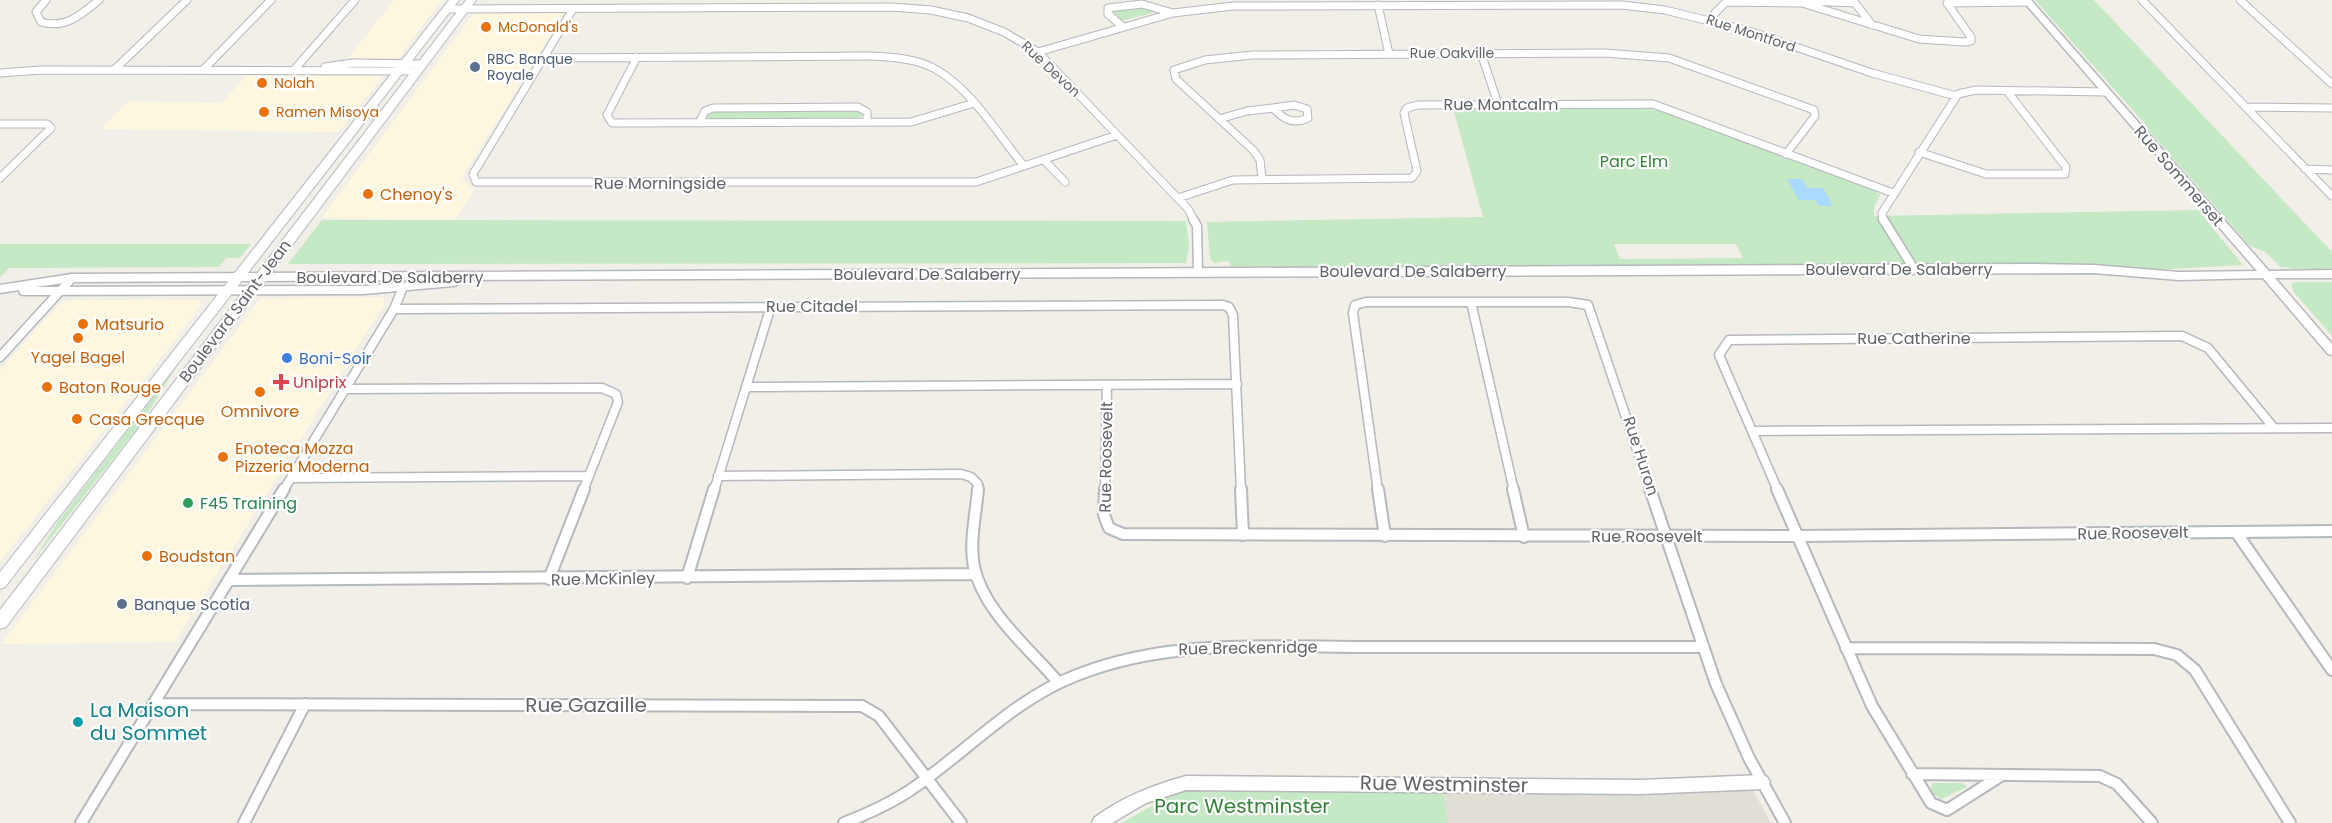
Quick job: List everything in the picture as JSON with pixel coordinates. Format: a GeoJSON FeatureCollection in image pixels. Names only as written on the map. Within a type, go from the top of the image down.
{"type":"FeatureCollection","features":[{"type":"Feature","properties":{"kind":"main road","name":"Boulevard Saint-Jean"},"geometry":{"type":"LineString","coordinates":[[0,583],[454,0]]}},
{"type":"Feature","properties":{"kind":"main road","name":"Boulevard Saint-Jean"},"geometry":{"type":"LineString","coordinates":[[0,622],[471,0]]}},
{"type":"Feature","properties":{"kind":"street"},"geometry":{"type":"LineString","coordinates":[[46,0],[36,12],[41,22],[61,24],[79,18],[99,0]]}},
{"type":"Feature","properties":{"kind":"street"},"geometry":{"type":"LineString","coordinates":[[114,70],[187,0]]}},
{"type":"Feature","properties":{"kind":"street"},"geometry":{"type":"LineString","coordinates":[[203,70],[271,0]]}},
{"type":"Feature","properties":{"kind":"street"},"geometry":{"type":"LineString","coordinates":[[293,70],[355,0]]}},
{"type":"Feature","properties":{"kind":"street"},"geometry":{"type":"LineString","coordinates":[[2142,0],[2332,196]]}},
{"type":"Feature","properties":{"kind":"street"},"geometry":{"type":"LineString","coordinates":[[2240,0],[2332,84]]}},
{"type":"Feature","properties":{"kind":"street"},"geometry":{"type":"LineString","coordinates":[[1793,2],[1928,41],[1968,42],[1971,37],[1947,3],[2027,1]]}},
{"type":"Feature","properties":{"kind":"street","name":"Rue Sommerset"},"geometry":{"type":"LineString","coordinates":[[2027,1],[2332,351]]}},
{"type":"Feature","properties":{"kind":"street"},"geometry":{"type":"LineString","coordinates":[[1709,19],[1726,2],[1855,3],[1861,7],[1872,25]]}},
{"type":"Feature","properties":{"kind":"street","name":"Rue Montford"},"geometry":{"type":"LineString","coordinates":[[1122,27],[1108,14],[1108,8],[1118,5],[1155,4],[1173,13]]}},
{"type":"Feature","properties":{"kind":"street"},"geometry":{"type":"LineString","coordinates":[[1378,5],[1389,54]]}},
{"type":"Feature","properties":{"kind":"street","name":"Rue Montford"},"geometry":{"type":"LineString","coordinates":[[1038,52],[1173,13],[1233,6],[1622,5],[1671,10],[1709,19],[1915,87],[1956,96],[1967,91],[2105,92]]}},
{"type":"Feature","properties":{"kind":"street","name":"Rue Devon"},"geometry":{"type":"LineString","coordinates":[[447,9],[923,9],[983,22],[1014,36],[1038,52],[1178,198],[1196,222],[1198,272]]}},
{"type":"Feature","properties":{"kind":"street","name":"Rue Morningside"},"geometry":{"type":"LineString","coordinates":[[573,9],[473,174],[476,182],[976,182],[1118,135]]}},
{"type":"Feature","properties":{"kind":"street"},"geometry":{"type":"LineString","coordinates":[[1481,53],[1498,104]]}},
{"type":"Feature","properties":{"kind":"street","name":"Rue Oakville"},"geometry":{"type":"LineString","coordinates":[[1262,179],[1257,155],[1176,79],[1174,70],[1205,60],[1236,56],[1636,53],[1682,61],[1802,103],[1814,110],[1815,116],[1785,154]]}},
{"type":"Feature","properties":{"kind":"street"},"geometry":{"type":"LineString","coordinates":[[543,58],[869,56],[900,58],[936,69],[952,82],[1024,166]]}},
{"type":"Feature","properties":{"kind":"street"},"geometry":{"type":"LineString","coordinates":[[637,57],[607,115],[607,120],[616,123],[916,122],[971,104]]}},
{"type":"Feature","properties":{"kind":"street"},"geometry":{"type":"LineString","coordinates":[[0,73],[420,68]]}},
{"type":"Feature","properties":{"kind":"street"},"geometry":{"type":"LineString","coordinates":[[1919,153],[1986,174],[2065,174],[2066,167],[2007,91]]}},
{"type":"Feature","properties":{"kind":"street"},"geometry":{"type":"LineString","coordinates":[[1914,269],[1882,216],[1893,193],[1956,96]]}},
{"type":"Feature","properties":{"kind":"street","name":"Rue Montcalm"},"geometry":{"type":"LineString","coordinates":[[1178,198],[1223,182],[1262,179],[1412,178],[1417,171],[1404,115],[1405,110],[1418,105],[1498,104],[1653,104],[1893,193]]}},
{"type":"Feature","properties":{"kind":"street"},"geometry":{"type":"LineString","coordinates":[[699,123],[705,111],[713,108],[858,107],[867,112],[867,122]]}},
{"type":"Feature","properties":{"kind":"street"},"geometry":{"type":"LineString","coordinates":[[2247,107],[2332,108]]}},
{"type":"Feature","properties":{"kind":"street"},"geometry":{"type":"LineString","coordinates":[[1219,119],[1247,111],[1273,108]]}},
{"type":"Feature","properties":{"kind":"street"},"geometry":{"type":"LineString","coordinates":[[0,124],[44,124],[51,128],[0,178]]}},
{"type":"Feature","properties":{"kind":"street"},"geometry":{"type":"LineString","coordinates":[[1044,160],[1065,182]]}},
{"type":"Feature","properties":{"kind":"street"},"geometry":{"type":"LineString","coordinates":[[2305,169],[2332,170]]}},
{"type":"Feature","properties":{"kind":"street","name":"Boulevard De Salaberry"},"geometry":{"type":"LineString","coordinates":[[0,290],[72,278],[2067,268],[2179,276],[2332,274]]}},
{"type":"Feature","properties":{"kind":"street","name":"Boulevard De Salaberry"},"geometry":{"type":"LineString","coordinates":[[0,290],[227,292],[403,287],[493,277]]}},
{"type":"Feature","properties":{"kind":"street"},"geometry":{"type":"LineString","coordinates":[[0,357],[72,278]]}},
{"type":"Feature","properties":{"kind":"street"},"geometry":{"type":"LineString","coordinates":[[81,823],[394,309],[403,287]]}},
{"type":"Feature","properties":{"kind":"street","name":"Rue Huron"},"geometry":{"type":"LineString","coordinates":[[1384,536],[1353,313],[1354,305],[1366,302],[1568,302],[1590,306],[1702,647],[1733,723],[1785,823]]}},
{"type":"Feature","properties":{"kind":"street"},"geometry":{"type":"LineString","coordinates":[[1471,302],[1524,537]]}},
{"type":"Feature","properties":{"kind":"street","name":"Rue Citadel"},"geometry":{"type":"LineString","coordinates":[[394,309],[1216,304],[1229,307],[1233,315],[1237,384]]}},
{"type":"Feature","properties":{"kind":"street"},"geometry":{"type":"LineString","coordinates":[[687,578],[771,306]]}},
{"type":"Feature","properties":{"kind":"street","name":"Rue Catherine"},"geometry":{"type":"LineString","coordinates":[[2002,775],[1954,808],[1947,810],[1931,803],[1912,774],[1872,706],[1719,355],[1729,340],[2182,336],[2208,348],[2274,428]]}},
{"type":"Feature","properties":{"kind":"street"},"geometry":{"type":"LineString","coordinates":[[746,387],[1237,384],[1243,535]]}},
{"type":"Feature","properties":{"kind":"street","name":"Rue Roosevelt"},"geometry":{"type":"LineString","coordinates":[[1107,385],[1104,516],[1109,528],[1123,534],[1524,537],[2332,531]]}},
{"type":"Feature","properties":{"kind":"street"},"geometry":{"type":"LineString","coordinates":[[345,389],[608,389],[616,394],[618,402],[549,579]]}},
{"type":"Feature","properties":{"kind":"street"},"geometry":{"type":"LineString","coordinates":[[1753,431],[2332,428]]}},
{"type":"Feature","properties":{"kind":"street"},"geometry":{"type":"LineString","coordinates":[[718,476],[967,475],[978,484],[972,540],[976,574],[994,605],[1058,682]]}},
{"type":"Feature","properties":{"kind":"street"},"geometry":{"type":"LineString","coordinates":[[292,478],[589,476]]}},
{"type":"Feature","properties":{"kind":"street"},"geometry":{"type":"LineString","coordinates":[[2236,532],[2332,670]]}},
{"type":"Feature","properties":{"kind":"street","name":"Rue McKinley"},"geometry":{"type":"LineString","coordinates":[[231,580],[976,574]]}},
{"type":"Feature","properties":{"kind":"street","name":"Rue Breckenridge"},"geometry":{"type":"LineString","coordinates":[[844,823],[874,810],[928,778],[999,720],[1058,682],[1118,659],[1184,648],[1702,647]]}},
{"type":"Feature","properties":{"kind":"street"},"geometry":{"type":"LineString","coordinates":[[1846,648],[2154,649],[2171,652],[2189,663],[2195,670],[2290,823]]}},
{"type":"Feature","properties":{"kind":"street","name":"Rue Gazaille"},"geometry":{"type":"LineString","coordinates":[[155,704],[862,706],[879,716],[961,823]]}},
{"type":"Feature","properties":{"kind":"street"},"geometry":{"type":"LineString","coordinates":[[244,823],[305,705]]}},
{"type":"Feature","properties":{"kind":"street"},"geometry":{"type":"LineString","coordinates":[[1912,774],[2100,776],[2117,784],[2152,823]]}},
{"type":"Feature","properties":{"kind":"street","name":"Rue Westminster"},"geometry":{"type":"LineString","coordinates":[[1100,823],[1123,807],[1161,789],[1186,783],[1641,787],[1762,782]]}},
{"type":"Feature","properties":{"kind":"shaded area"},"geometry":{"type":"Polygon","coordinates":[[[394,0],[442,0],[398,58],[348,58],[394,0]]]}},
{"type":"Feature","properties":{"kind":"shaded area"},"geometry":{"type":"Polygon","coordinates":[[[561,13],[563,15],[465,172],[462,179],[474,189],[456,220],[322,218],[473,14],[561,13]]]}},
{"type":"Feature","properties":{"kind":"shaded area"},"geometry":{"type":"Polygon","coordinates":[[[246,76],[384,76],[338,132],[101,129],[129,101],[222,103],[246,76]]]}},
{"type":"Feature","properties":{"kind":"shaded area"},"geometry":{"type":"Polygon","coordinates":[[[384,297],[384,304],[175,642],[1,644],[260,299],[384,297]]]}},
{"type":"Feature","properties":{"kind":"shaded area"},"geometry":{"type":"Polygon","coordinates":[[[70,300],[199,300],[203,304],[0,562],[0,370],[58,305],[70,300]]]}},
{"type":"Feature","properties":{"kind":"shaded area"},"geometry":{"type":"Polygon","coordinates":[[[1753,790],[1771,823],[1448,823],[1443,792],[1753,790]]]}},
{"type":"Feature","properties":{"kind":"green space"},"geometry":{"type":"Polygon","coordinates":[[[2035,0],[2094,0],[2332,252],[2332,268],[2303,270],[2283,267],[2283,269],[2264,251],[2250,246],[2035,0]]]}},
{"type":"Feature","properties":{"kind":"green space"},"geometry":{"type":"Polygon","coordinates":[[[1151,7],[1160,11],[1125,20],[1120,20],[1113,12],[1115,8],[1151,7]]]}},
{"type":"Feature","properties":{"kind":"green space","name":"Parc Elm"},"geometry":{"type":"Polygon","coordinates":[[[1637,107],[1662,111],[1873,190],[1880,195],[1874,207],[1874,216],[2198,210],[2243,265],[2153,270],[2078,264],[1231,268],[1229,261],[1214,263],[1210,258],[1207,222],[1483,217],[1453,108],[1637,107]],[[1614,244],[1620,259],[1743,258],[1736,244],[1614,244]]]}},
{"type":"Feature","properties":{"kind":"green space"},"geometry":{"type":"Polygon","coordinates":[[[858,110],[862,116],[854,119],[711,120],[706,116],[713,111],[858,110]]]}},
{"type":"Feature","properties":{"kind":"green space"},"geometry":{"type":"Polygon","coordinates":[[[322,220],[1186,221],[1189,245],[1186,263],[288,264],[322,220]]]}},
{"type":"Feature","properties":{"kind":"green space"},"geometry":{"type":"Polygon","coordinates":[[[0,244],[251,244],[240,258],[226,258],[219,267],[9,268],[0,277],[0,244]]]}},
{"type":"Feature","properties":{"kind":"green space"},"geometry":{"type":"Polygon","coordinates":[[[2332,282],[2332,336],[2293,291],[2291,284],[2332,282]]]}},
{"type":"Feature","properties":{"kind":"green space"},"geometry":{"type":"Polygon","coordinates":[[[177,366],[142,422],[33,561],[57,523],[177,366]]]}},
{"type":"Feature","properties":{"kind":"green space"},"geometry":{"type":"Polygon","coordinates":[[[1932,783],[1962,783],[1967,787],[1941,799],[1931,792],[1932,783]]]}},
{"type":"Feature","properties":{"kind":"green space","name":"Parc Westminster"},"geometry":{"type":"Polygon","coordinates":[[[1196,787],[1443,792],[1448,823],[1121,823],[1172,795],[1196,787]]]}},
{"type":"Feature","properties":{"kind":"water"},"geometry":{"type":"Polygon","coordinates":[[[1787,179],[1802,179],[1807,188],[1823,188],[1833,206],[1819,206],[1815,200],[1799,200],[1787,179]]]}},
{"type":"Feature","properties":{"kind":"place","name":"McDonald's"},"geometry":{"type":"Point","coordinates":[486,27]}},
{"type":"Feature","properties":{"kind":"place","name":"RBC Banque Royale"},"geometry":{"type":"Point","coordinates":[475,67]}},
{"type":"Feature","properties":{"kind":"place","name":"Nolah"},"geometry":{"type":"Point","coordinates":[262,83]}},
{"type":"Feature","properties":{"kind":"place","name":"Ramen Misoya"},"geometry":{"type":"Point","coordinates":[264,112]}},
{"type":"Feature","properties":{"kind":"place","name":"Chenoy's"},"geometry":{"type":"Point","coordinates":[368,194]}},
{"type":"Feature","properties":{"kind":"place","name":"Matsurio"},"geometry":{"type":"Point","coordinates":[83,324]}},
{"type":"Feature","properties":{"kind":"place","name":"Yagel Bagel"},"geometry":{"type":"Point","coordinates":[78,338]}},
{"type":"Feature","properties":{"kind":"place","name":"Boni-Soir"},"geometry":{"type":"Point","coordinates":[287,358]}},
{"type":"Feature","properties":{"kind":"place","name":"Uniprix"},"geometry":{"type":"Point","coordinates":[281,382]}},
{"type":"Feature","properties":{"kind":"place","name":"Baton Rouge"},"geometry":{"type":"Point","coordinates":[47,387]}},
{"type":"Feature","properties":{"kind":"place","name":"Omnivore"},"geometry":{"type":"Point","coordinates":[260,392]}},
{"type":"Feature","properties":{"kind":"place","name":"Casa Grecque"},"geometry":{"type":"Point","coordinates":[77,419]}},
{"type":"Feature","properties":{"kind":"place","name":"Enoteca Mozza Pizzeria Moderna"},"geometry":{"type":"Point","coordinates":[223,457]}},
{"type":"Feature","properties":{"kind":"place","name":"F45 Training"},"geometry":{"type":"Point","coordinates":[188,503]}},
{"type":"Feature","properties":{"kind":"place","name":"Boudstan"},"geometry":{"type":"Point","coordinates":[147,556]}},
{"type":"Feature","properties":{"kind":"place","name":"Banque Scotia"},"geometry":{"type":"Point","coordinates":[122,604]}},
{"type":"Feature","properties":{"kind":"place","name":"La Maison du Sommet"},"geometry":{"type":"Point","coordinates":[78,722]}}]}
